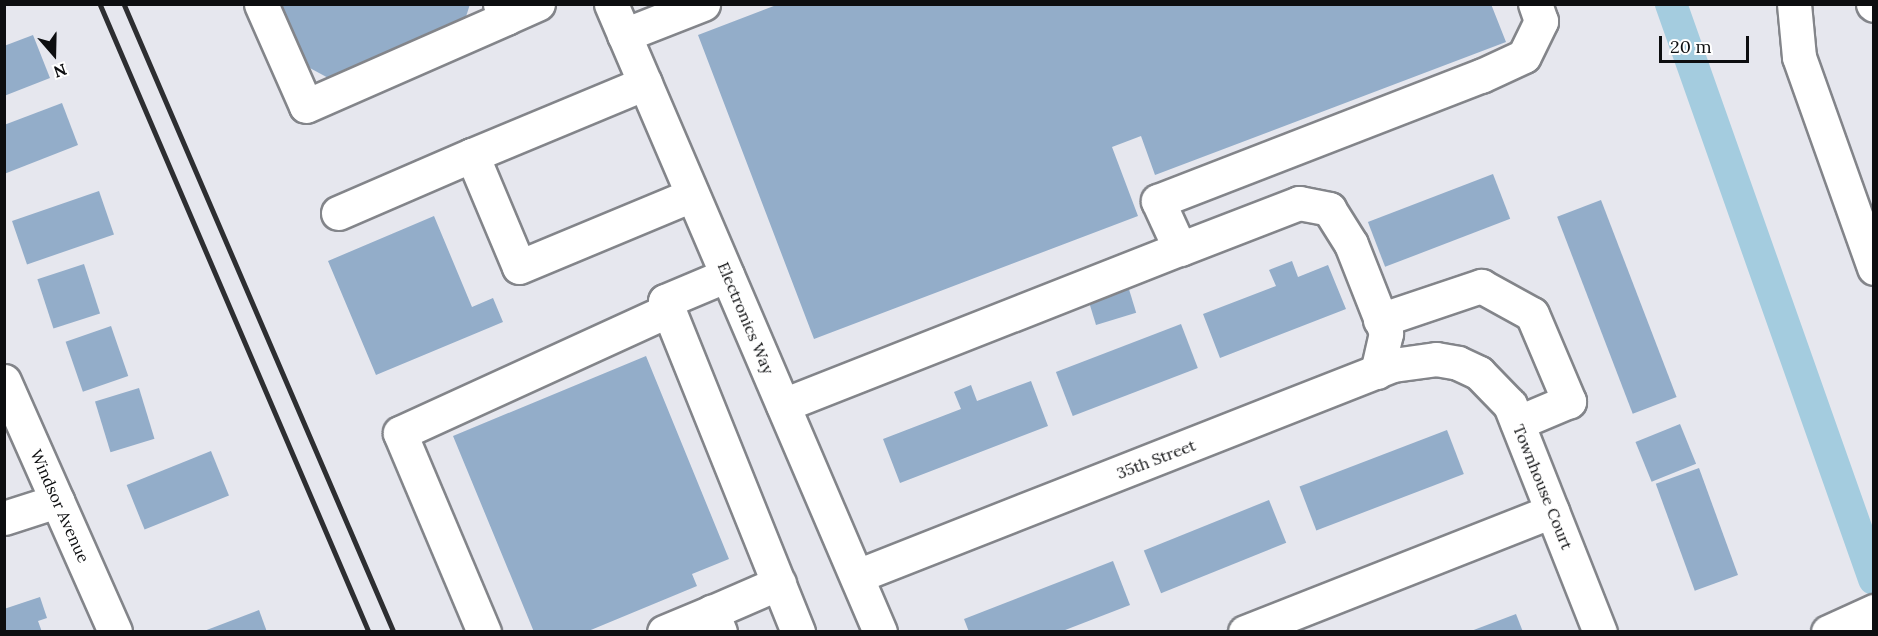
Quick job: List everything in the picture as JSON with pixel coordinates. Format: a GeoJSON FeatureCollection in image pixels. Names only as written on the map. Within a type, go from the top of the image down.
{"type":"FeatureCollection","features":[{"type":"Feature","properties":{"kind":"street"},"geometry":{"type":"LineString","coordinates":[[261,4],[306,105],[503,11],[538,4]]}},
{"type":"Feature","properties":{"kind":"street","name":"Electronics Way"},"geometry":{"type":"LineString","coordinates":[[611,4],[880,632]]}},
{"type":"Feature","properties":{"kind":"street"},"geometry":{"type":"LineString","coordinates":[[624,35],[703,4]]}},
{"type":"Feature","properties":{"kind":"street"},"geometry":{"type":"LineString","coordinates":[[1180,249],[1158,201],[1524,56],[1541,21],[1535,4]]}},
{"type":"Feature","properties":{"kind":"street"},"geometry":{"type":"LineString","coordinates":[[1802,9],[1798,57],[1874,268]]}},
{"type":"Feature","properties":{"kind":"street"},"geometry":{"type":"LineString","coordinates":[[338,213],[645,83]]}},
{"type":"Feature","properties":{"kind":"street"},"geometry":{"type":"LineString","coordinates":[[472,155],[519,267],[693,195]]}},
{"type":"Feature","properties":{"kind":"street"},"geometry":{"type":"LineString","coordinates":[[783,405],[1299,203],[1329,209],[1351,244],[1386,333],[1377,372]]}},
{"type":"Feature","properties":{"kind":"street"},"geometry":{"type":"LineString","coordinates":[[728,275],[665,301],[798,632]]}},
{"type":"Feature","properties":{"kind":"street"},"geometry":{"type":"LineString","coordinates":[[1380,320],[1482,285],[1532,314],[1569,401],[1517,423]]}},
{"type":"Feature","properties":{"kind":"street"},"geometry":{"type":"LineString","coordinates":[[484,632],[400,434],[669,310]]}},
{"type":"Feature","properties":{"kind":"street","name":"35th Street"},"geometry":{"type":"LineString","coordinates":[[856,576],[1377,372],[1414,360],[1458,363]]}},
{"type":"Feature","properties":{"kind":"street","name":"Townhouse Court"},"geometry":{"type":"LineString","coordinates":[[1458,363],[1497,387],[1517,423],[1600,632]]}},
{"type":"Feature","properties":{"kind":"street","name":"Windsor Avenue"},"geometry":{"type":"LineString","coordinates":[[4,381],[116,632]]}},
{"type":"Feature","properties":{"kind":"street"},"geometry":{"type":"LineString","coordinates":[[4,518],[57,501]]}},
{"type":"Feature","properties":{"kind":"street"},"geometry":{"type":"LineString","coordinates":[[1245,632],[1552,511]]}},
{"type":"Feature","properties":{"kind":"street"},"geometry":{"type":"LineString","coordinates":[[664,632],[716,622],[779,583]]}},
{"type":"Feature","properties":{"kind":"street"},"geometry":{"type":"LineString","coordinates":[[1828,632],[1874,611]]}},
{"type":"Feature","properties":{"kind":"building"},"geometry":{"type":"Polygon","coordinates":[[[281,4],[470,4],[464,23],[332,80],[308,67],[281,4]]]}},
{"type":"Feature","properties":{"kind":"building"},"geometry":{"type":"Polygon","coordinates":[[[779,4],[1491,4],[1506,42],[1155,175],[1141,136],[1112,147],[1138,216],[814,339],[698,35],[779,4]]]}},
{"type":"Feature","properties":{"kind":"building"},"geometry":{"type":"Polygon","coordinates":[[[33,35],[50,78],[4,96],[4,46],[33,35]]]}},
{"type":"Feature","properties":{"kind":"building"},"geometry":{"type":"Polygon","coordinates":[[[62,103],[78,145],[4,174],[4,125],[62,103]]]}},
{"type":"Feature","properties":{"kind":"building"},"geometry":{"type":"Polygon","coordinates":[[[1493,174],[1510,219],[1385,267],[1368,222],[1493,174]]]}},
{"type":"Feature","properties":{"kind":"building"},"geometry":{"type":"Polygon","coordinates":[[[99,191],[114,234],[27,264],[12,221],[99,191]]]}},
{"type":"Feature","properties":{"kind":"building"},"geometry":{"type":"Polygon","coordinates":[[[1601,200],[1677,397],[1633,414],[1557,217],[1601,200]]]}},
{"type":"Feature","properties":{"kind":"building"},"geometry":{"type":"Polygon","coordinates":[[[434,216],[472,307],[493,298],[503,322],[376,375],[328,261],[434,216]]]}},
{"type":"Feature","properties":{"kind":"building"},"geometry":{"type":"Polygon","coordinates":[[[1292,261],[1298,277],[1328,265],[1346,309],[1220,358],[1203,314],[1276,286],[1269,270],[1292,261]]]}},
{"type":"Feature","properties":{"kind":"building"},"geometry":{"type":"Polygon","coordinates":[[[84,264],[100,313],[53,329],[37,279],[84,264]]]}},
{"type":"Feature","properties":{"kind":"building"},"geometry":{"type":"Polygon","coordinates":[[[1128,286],[1136,313],[1096,325],[1088,298],[1128,286]]]}},
{"type":"Feature","properties":{"kind":"building"},"geometry":{"type":"Polygon","coordinates":[[[1181,324],[1198,368],[1073,416],[1056,372],[1181,324]]]}},
{"type":"Feature","properties":{"kind":"building"},"geometry":{"type":"Polygon","coordinates":[[[111,326],[128,376],[83,392],[66,342],[111,326]]]}},
{"type":"Feature","properties":{"kind":"building"},"geometry":{"type":"Polygon","coordinates":[[[646,356],[729,559],[692,574],[697,586],[586,632],[534,632],[453,436],[646,356]]]}},
{"type":"Feature","properties":{"kind":"building"},"geometry":{"type":"Polygon","coordinates":[[[1031,381],[1048,426],[900,483],[883,439],[961,409],[954,392],[971,385],[977,401],[1031,381]]]}},
{"type":"Feature","properties":{"kind":"building"},"geometry":{"type":"Polygon","coordinates":[[[139,388],[154,439],[111,452],[95,401],[139,388]]]}},
{"type":"Feature","properties":{"kind":"building"},"geometry":{"type":"Polygon","coordinates":[[[1680,424],[1696,464],[1652,482],[1635,442],[1680,424]]]}},
{"type":"Feature","properties":{"kind":"building"},"geometry":{"type":"Polygon","coordinates":[[[1447,430],[1464,474],[1316,531],[1299,487],[1447,430]]]}},
{"type":"Feature","properties":{"kind":"building"},"geometry":{"type":"Polygon","coordinates":[[[211,451],[229,496],[145,530],[127,485],[211,451]]]}},
{"type":"Feature","properties":{"kind":"building"},"geometry":{"type":"Polygon","coordinates":[[[1699,468],[1738,575],[1695,591],[1656,484],[1699,468]]]}},
{"type":"Feature","properties":{"kind":"building"},"geometry":{"type":"Polygon","coordinates":[[[1269,500],[1286,543],[1161,593],[1144,551],[1269,500]]]}},
{"type":"Feature","properties":{"kind":"building"},"geometry":{"type":"Polygon","coordinates":[[[1113,561],[1130,605],[1060,632],[969,632],[964,619],[1113,561]]]}},
{"type":"Feature","properties":{"kind":"building"},"geometry":{"type":"Polygon","coordinates":[[[40,597],[47,618],[38,621],[42,632],[4,632],[4,609],[40,597]]]}},
{"type":"Feature","properties":{"kind":"building"},"geometry":{"type":"Polygon","coordinates":[[[259,610],[267,632],[204,631],[259,610]]]}},
{"type":"Feature","properties":{"kind":"building"},"geometry":{"type":"Polygon","coordinates":[[[1516,614],[1523,632],[1471,632],[1471,631],[1516,614]]]}},
{"type":"Feature","properties":{"kind":"waterway"},"geometry":{"type":"LineString","coordinates":[[1671,4],[1874,579]]}},
{"type":"Feature","properties":{"kind":"railway"},"geometry":{"type":"LineString","coordinates":[[100,4],[369,632]]}},
{"type":"Feature","properties":{"kind":"railway"},"geometry":{"type":"LineString","coordinates":[[124,4],[394,632]]}}]}
